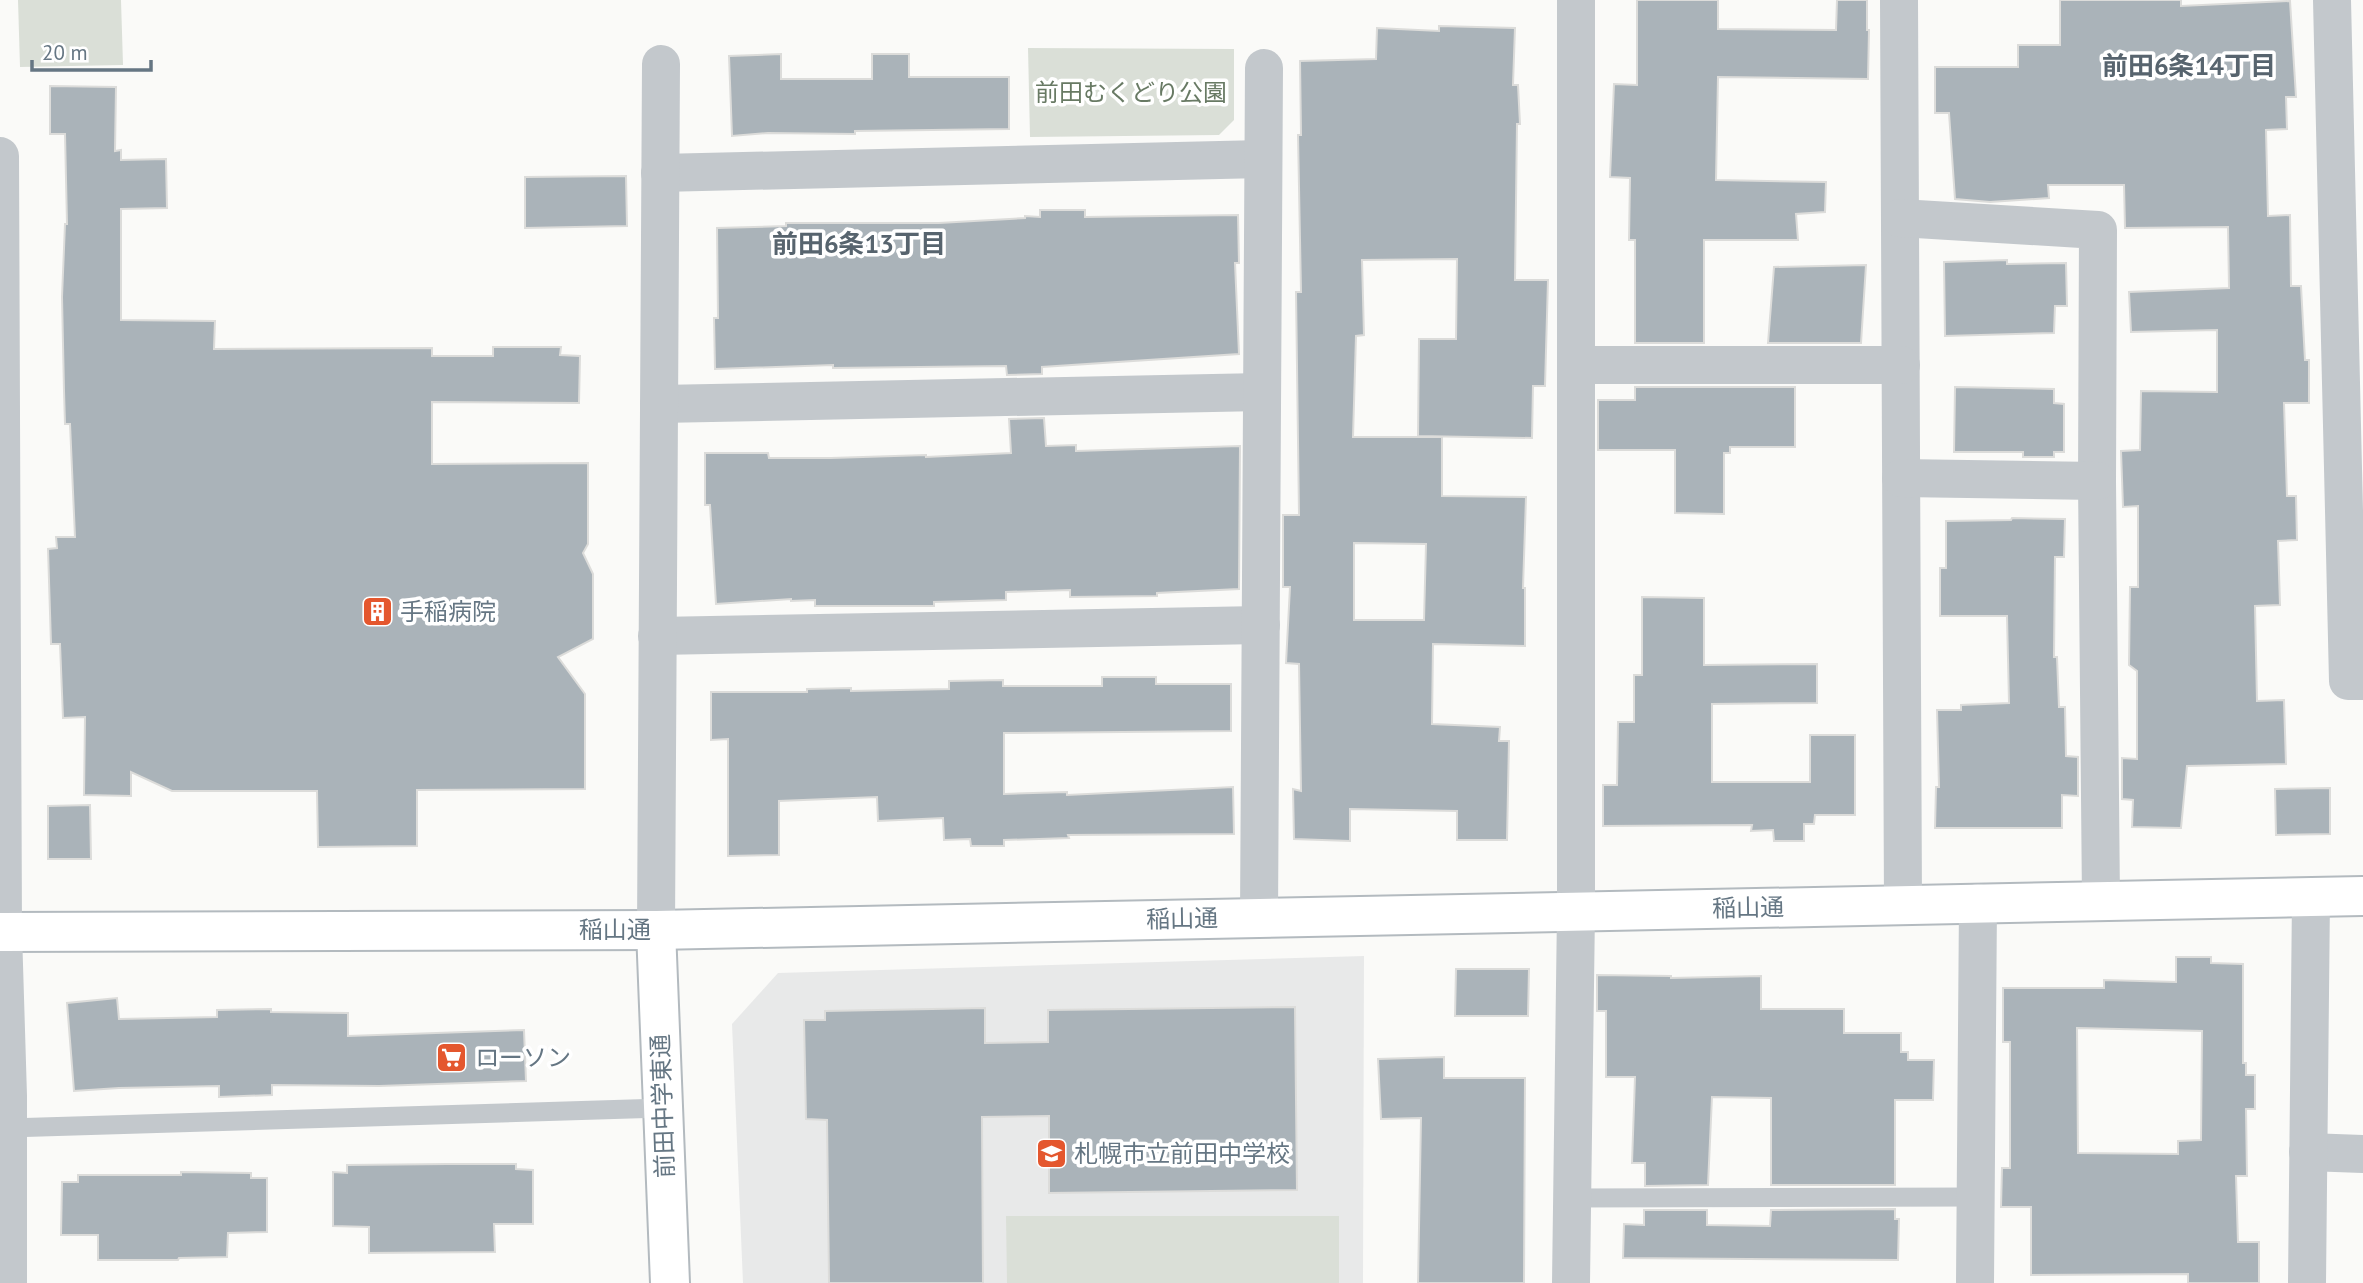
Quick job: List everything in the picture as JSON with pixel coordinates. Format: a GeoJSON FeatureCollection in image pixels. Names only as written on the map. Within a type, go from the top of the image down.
{"type":"FeatureCollection","features":[{"type":"Feature","properties":{"kind":"street"},"geometry":{"type":"LineString","coordinates":[[1571,1283],[1576,911],[1576,0]]}},
{"type":"Feature","properties":{"kind":"street"},"geometry":{"type":"LineString","coordinates":[[1899,0],[1903,905]]}},
{"type":"Feature","properties":{"kind":"street"},"geometry":{"type":"LineString","coordinates":[[2332,0],[2348,681],[2363,681]]}},
{"type":"Feature","properties":{"kind":"street"},"geometry":{"type":"LineString","coordinates":[[656,930],[661,64]]}},
{"type":"Feature","properties":{"kind":"street"},"geometry":{"type":"LineString","coordinates":[[1259,918],[1264,68]]}},
{"type":"Feature","properties":{"kind":"street"},"geometry":{"type":"LineString","coordinates":[[0,156],[1,932],[8,1283]]}},
{"type":"Feature","properties":{"kind":"street"},"geometry":{"type":"LineString","coordinates":[[660,173],[1263,159]]}},
{"type":"Feature","properties":{"kind":"street"},"geometry":{"type":"LineString","coordinates":[[1900,218],[2098,230],[2097,481],[2101,901]]}},
{"type":"Feature","properties":{"kind":"street"},"geometry":{"type":"LineString","coordinates":[[1576,365],[1900,365]]}},
{"type":"Feature","properties":{"kind":"street"},"geometry":{"type":"LineString","coordinates":[[659,404],[1262,392]]}},
{"type":"Feature","properties":{"kind":"street"},"geometry":{"type":"LineString","coordinates":[[1901,478],[2097,481]]}},
{"type":"Feature","properties":{"kind":"street"},"geometry":{"type":"LineString","coordinates":[[657,636],[1261,625]]}},
{"type":"Feature","properties":{"kind":"street","name":"稲山通"},"geometry":{"type":"LineString","coordinates":[[1,932],[656,930],[2363,896]]}},
{"type":"Feature","properties":{"kind":"street"},"geometry":{"type":"LineString","coordinates":[[2307,1283],[2311,897]]}},
{"type":"Feature","properties":{"kind":"street"},"geometry":{"type":"LineString","coordinates":[[1975,1283],[1978,903]]}},
{"type":"Feature","properties":{"kind":"street","name":"前田中学東通"},"geometry":{"type":"LineString","coordinates":[[656,930],[670,1283]]}},
{"type":"Feature","properties":{"kind":"street"},"geometry":{"type":"LineString","coordinates":[[2308,1152],[2363,1154]]}},
{"type":"Feature","properties":{"kind":"lane"},"geometry":{"type":"LineString","coordinates":[[5,1119],[663,1108]]}},
{"type":"Feature","properties":{"kind":"lane"},"geometry":{"type":"LineString","coordinates":[[1572,1198],[1976,1197]]}},
{"type":"Feature","properties":{"kind":"shaded area","name":"札幌市立前田中学校"},"geometry":{"type":"Polygon","coordinates":[[[1364,956],[1363,1283],[743,1283],[732,1024],[778,973],[1364,956]]]}},
{"type":"Feature","properties":{"kind":"green space"},"geometry":{"type":"Polygon","coordinates":[[[18,0],[121,0],[123,65],[20,67],[18,0]]]}},
{"type":"Feature","properties":{"kind":"green space","name":"前田むくどり公園"},"geometry":{"type":"Polygon","coordinates":[[[1028,48],[1234,49],[1234,120],[1219,135],[1030,137],[1028,48]]]}},
{"type":"Feature","properties":{"kind":"green space"},"geometry":{"type":"Polygon","coordinates":[[[1006,1216],[1339,1216],[1339,1283],[1007,1283],[1006,1216]]]}},
{"type":"Feature","properties":{"kind":"building"},"geometry":{"type":"Polygon","coordinates":[[[1637,0],[1718,0],[1718,29],[1836,30],[1837,0],[1867,0],[1868,79],[1718,77],[1716,180],[1826,182],[1825,212],[1796,214],[1798,240],[1704,240],[1704,343],[1635,343],[1635,240],[1629,240],[1630,178],[1610,177],[1614,84],[1637,85],[1637,0]]]}},
{"type":"Feature","properties":{"kind":"building"},"geometry":{"type":"Polygon","coordinates":[[[2060,0],[2181,0],[2181,6],[2290,1],[2296,97],[2286,97],[2287,129],[2266,130],[2268,216],[2290,215],[2291,286],[2301,286],[2305,360],[2309,360],[2309,403],[2284,403],[2287,496],[2296,496],[2297,540],[2278,541],[2280,605],[2255,606],[2257,701],[2284,700],[2286,764],[2187,766],[2181,828],[2132,827],[2133,800],[2122,799],[2122,758],[2137,759],[2137,671],[2129,665],[2130,587],[2138,587],[2138,506],[2123,507],[2121,451],[2140,450],[2141,391],[2217,392],[2217,330],[2131,332],[2129,292],[2229,288],[2228,227],[2125,228],[2124,185],[2048,185],[2049,198],[1990,202],[1955,199],[1949,113],[1935,113],[1935,67],[2018,67],[2018,45],[2060,45],[2060,0]]]}},
{"type":"Feature","properties":{"kind":"building"},"geometry":{"type":"Polygon","coordinates":[[[1439,26],[1515,28],[1513,85],[1518,85],[1520,124],[1517,124],[1515,280],[1548,280],[1545,386],[1533,386],[1532,438],[1418,436],[1419,339],[1456,339],[1457,259],[1362,260],[1364,335],[1356,336],[1353,437],[1442,437],[1442,496],[1526,497],[1523,588],[1525,646],[1433,644],[1432,724],[1500,727],[1499,741],[1509,741],[1507,840],[1457,840],[1457,811],[1350,809],[1350,841],[1294,839],[1293,789],[1301,791],[1299,664],[1286,663],[1290,587],[1283,587],[1283,515],[1299,515],[1296,292],[1301,292],[1298,135],[1301,135],[1300,61],[1376,59],[1377,28],[1439,31],[1439,26]],[[1354,543],[1354,620],[1424,620],[1426,544],[1354,543]]]}},
{"type":"Feature","properties":{"kind":"building"},"geometry":{"type":"Polygon","coordinates":[[[781,54],[781,79],[872,79],[872,54],[909,54],[909,77],[1009,77],[1009,129],[732,136],[729,56],[781,54]]]}},
{"type":"Feature","properties":{"kind":"building"},"geometry":{"type":"Polygon","coordinates":[[[50,86],[116,87],[115,151],[121,150],[121,160],[166,159],[167,208],[121,209],[121,320],[215,321],[214,349],[432,348],[432,356],[493,356],[493,347],[561,347],[560,355],[580,356],[579,403],[432,402],[432,464],[588,463],[588,544],[583,553],[593,574],[593,639],[558,657],[585,694],[585,789],[417,790],[417,846],[318,847],[317,791],[172,791],[131,772],[131,796],[84,795],[85,717],[63,718],[60,644],[51,644],[48,549],[57,548],[56,537],[75,537],[70,424],[65,424],[64,391],[62,297],[67,224],[65,134],[50,134],[50,86]]]}},
{"type":"Feature","properties":{"kind":"building"},"geometry":{"type":"Polygon","coordinates":[[[626,176],[627,226],[525,228],[525,177],[626,176]]]}},
{"type":"Feature","properties":{"kind":"building"},"geometry":{"type":"Polygon","coordinates":[[[1040,210],[1085,210],[1085,217],[1238,215],[1239,263],[1235,263],[1239,354],[1042,367],[1042,374],[1007,375],[1006,366],[833,368],[833,365],[715,369],[714,318],[718,318],[717,228],[786,226],[786,223],[939,223],[1040,217],[1040,210]]]}},
{"type":"Feature","properties":{"kind":"building"},"geometry":{"type":"Polygon","coordinates":[[[2007,260],[2007,264],[2066,263],[2067,306],[2055,306],[2054,333],[1945,336],[1944,262],[2007,260]]]}},
{"type":"Feature","properties":{"kind":"building"},"geometry":{"type":"Polygon","coordinates":[[[1866,265],[1861,343],[1768,343],[1774,267],[1866,265]]]}},
{"type":"Feature","properties":{"kind":"building"},"geometry":{"type":"Polygon","coordinates":[[[1635,387],[1795,387],[1795,447],[1730,447],[1730,453],[1724,453],[1724,514],[1675,513],[1675,450],[1598,450],[1598,400],[1635,400],[1635,387]]]}},
{"type":"Feature","properties":{"kind":"building"},"geometry":{"type":"Polygon","coordinates":[[[1955,387],[2054,389],[2054,403],[2064,404],[2064,452],[2054,452],[2054,457],[2023,457],[2023,452],[1954,452],[1955,387]]]}},
{"type":"Feature","properties":{"kind":"building"},"geometry":{"type":"Polygon","coordinates":[[[1044,418],[1046,446],[1076,445],[1076,451],[1240,446],[1239,589],[1157,593],[1157,596],[1070,597],[1070,590],[1006,592],[1006,600],[934,602],[934,606],[815,606],[815,600],[791,599],[716,604],[710,505],[705,505],[705,453],[768,453],[769,458],[831,458],[1011,453],[1009,419],[1044,418]]]}},
{"type":"Feature","properties":{"kind":"building"},"geometry":{"type":"Polygon","coordinates":[[[2065,519],[2064,557],[2055,557],[2054,657],[2057,657],[2059,707],[2065,707],[2066,756],[2078,757],[2078,796],[2062,795],[2062,828],[1935,828],[1936,787],[1939,787],[1937,710],[1961,710],[1961,705],[2009,703],[2007,616],[1940,616],[1940,568],[1946,568],[1946,521],[2065,519]]]}},
{"type":"Feature","properties":{"kind":"building"},"geometry":{"type":"Polygon","coordinates":[[[1642,597],[1704,598],[1704,665],[1817,664],[1817,703],[1712,704],[1712,782],[1810,782],[1810,735],[1855,735],[1855,815],[1815,815],[1814,824],[1804,824],[1804,841],[1774,841],[1773,830],[1751,831],[1752,825],[1603,826],[1603,785],[1617,785],[1618,722],[1634,722],[1634,675],[1642,675],[1642,597]]]}},
{"type":"Feature","properties":{"kind":"building"},"geometry":{"type":"Polygon","coordinates":[[[1102,677],[1156,677],[1156,684],[1231,684],[1231,731],[1004,733],[1004,794],[1067,792],[1067,795],[1233,787],[1234,834],[1068,835],[1069,838],[1004,840],[1004,846],[971,846],[970,839],[944,840],[943,818],[878,821],[877,797],[779,801],[779,855],[728,856],[728,739],[711,740],[711,692],[807,692],[807,689],[851,688],[851,691],[949,689],[949,681],[1003,680],[1003,686],[1102,686],[1102,677]]]}},
{"type":"Feature","properties":{"kind":"building"},"geometry":{"type":"Polygon","coordinates":[[[2330,788],[2330,834],[2276,835],[2275,789],[2330,788]]]}},
{"type":"Feature","properties":{"kind":"building"},"geometry":{"type":"Polygon","coordinates":[[[90,805],[91,859],[48,859],[48,806],[90,805]]]}},
{"type":"Feature","properties":{"kind":"building"},"geometry":{"type":"Polygon","coordinates":[[[2176,957],[2211,957],[2211,963],[2243,964],[2243,1063],[2246,1063],[2246,1075],[2255,1075],[2255,1109],[2246,1109],[2247,1176],[2236,1176],[2238,1242],[2259,1242],[2259,1283],[2188,1283],[2188,1274],[2031,1275],[2031,1207],[2001,1207],[2002,1168],[2010,1168],[2010,1042],[2003,1042],[2003,988],[2104,988],[2104,980],[2176,982],[2176,957]],[[2077,1028],[2078,1153],[2178,1154],[2178,1141],[2201,1140],[2202,1031],[2077,1028]]]}},
{"type":"Feature","properties":{"kind":"building"},"geometry":{"type":"Polygon","coordinates":[[[1456,969],[1529,969],[1528,1016],[1455,1016],[1456,969]]]}},
{"type":"Feature","properties":{"kind":"building"},"geometry":{"type":"Polygon","coordinates":[[[1597,975],[1671,978],[1761,976],[1761,1009],[1844,1009],[1844,1033],[1901,1033],[1901,1052],[1908,1052],[1908,1060],[1934,1060],[1933,1100],[1895,1100],[1895,1185],[1771,1185],[1771,1098],[1712,1097],[1708,1185],[1645,1186],[1645,1163],[1632,1163],[1635,1077],[1606,1077],[1606,1011],[1597,1011],[1597,975]]]}},
{"type":"Feature","properties":{"kind":"building"},"geometry":{"type":"Polygon","coordinates":[[[117,998],[119,1019],[217,1017],[217,1010],[271,1009],[271,1012],[348,1013],[348,1036],[524,1030],[526,1081],[379,1086],[272,1085],[272,1095],[219,1097],[219,1086],[74,1091],[67,1003],[117,998]]]}},
{"type":"Feature","properties":{"kind":"building"},"geometry":{"type":"Polygon","coordinates":[[[1295,1007],[1297,1190],[1049,1193],[1049,1116],[982,1117],[983,1283],[829,1283],[827,1120],[806,1119],[804,1020],[825,1020],[825,1011],[985,1008],[985,1043],[1048,1042],[1048,1010],[1295,1007]]]}},
{"type":"Feature","properties":{"kind":"building"},"geometry":{"type":"Polygon","coordinates":[[[1444,1057],[1444,1078],[1525,1078],[1524,1283],[1418,1283],[1421,1118],[1381,1119],[1378,1059],[1444,1057]]]}},
{"type":"Feature","properties":{"kind":"building"},"geometry":{"type":"Polygon","coordinates":[[[516,1164],[516,1169],[533,1170],[533,1224],[494,1224],[495,1252],[369,1253],[369,1227],[333,1226],[333,1172],[347,1173],[347,1165],[516,1164]]]}},
{"type":"Feature","properties":{"kind":"building"},"geometry":{"type":"Polygon","coordinates":[[[181,1172],[251,1173],[251,1178],[267,1178],[267,1232],[228,1233],[227,1257],[178,1260],[98,1260],[98,1235],[61,1235],[62,1182],[78,1182],[78,1175],[181,1175],[181,1172]]]}},
{"type":"Feature","properties":{"kind":"building"},"geometry":{"type":"Polygon","coordinates":[[[1895,1209],[1895,1219],[1899,1219],[1898,1260],[1623,1258],[1624,1224],[1644,1225],[1644,1210],[1707,1210],[1707,1225],[1770,1226],[1771,1210],[1895,1209]]]}},
{"type":"Feature","properties":{"kind":"place","name":"手稲病院"},"geometry":{"type":"Point","coordinates":[377,612]}},
{"type":"Feature","properties":{"kind":"place","name":"ローソン"},"geometry":{"type":"Point","coordinates":[452,1058]}},
{"type":"Feature","properties":{"kind":"place","name":"札幌市立前田中学校"},"geometry":{"type":"Point","coordinates":[1051,1154]}},
{"type":"Feature","properties":{"kind":"district","name":"前田6条14丁目"},"geometry":{"type":"Point","coordinates":[2189,66]}},
{"type":"Feature","properties":{"kind":"district","name":"前田6条13丁目"},"geometry":{"type":"Point","coordinates":[859,244]}}]}
